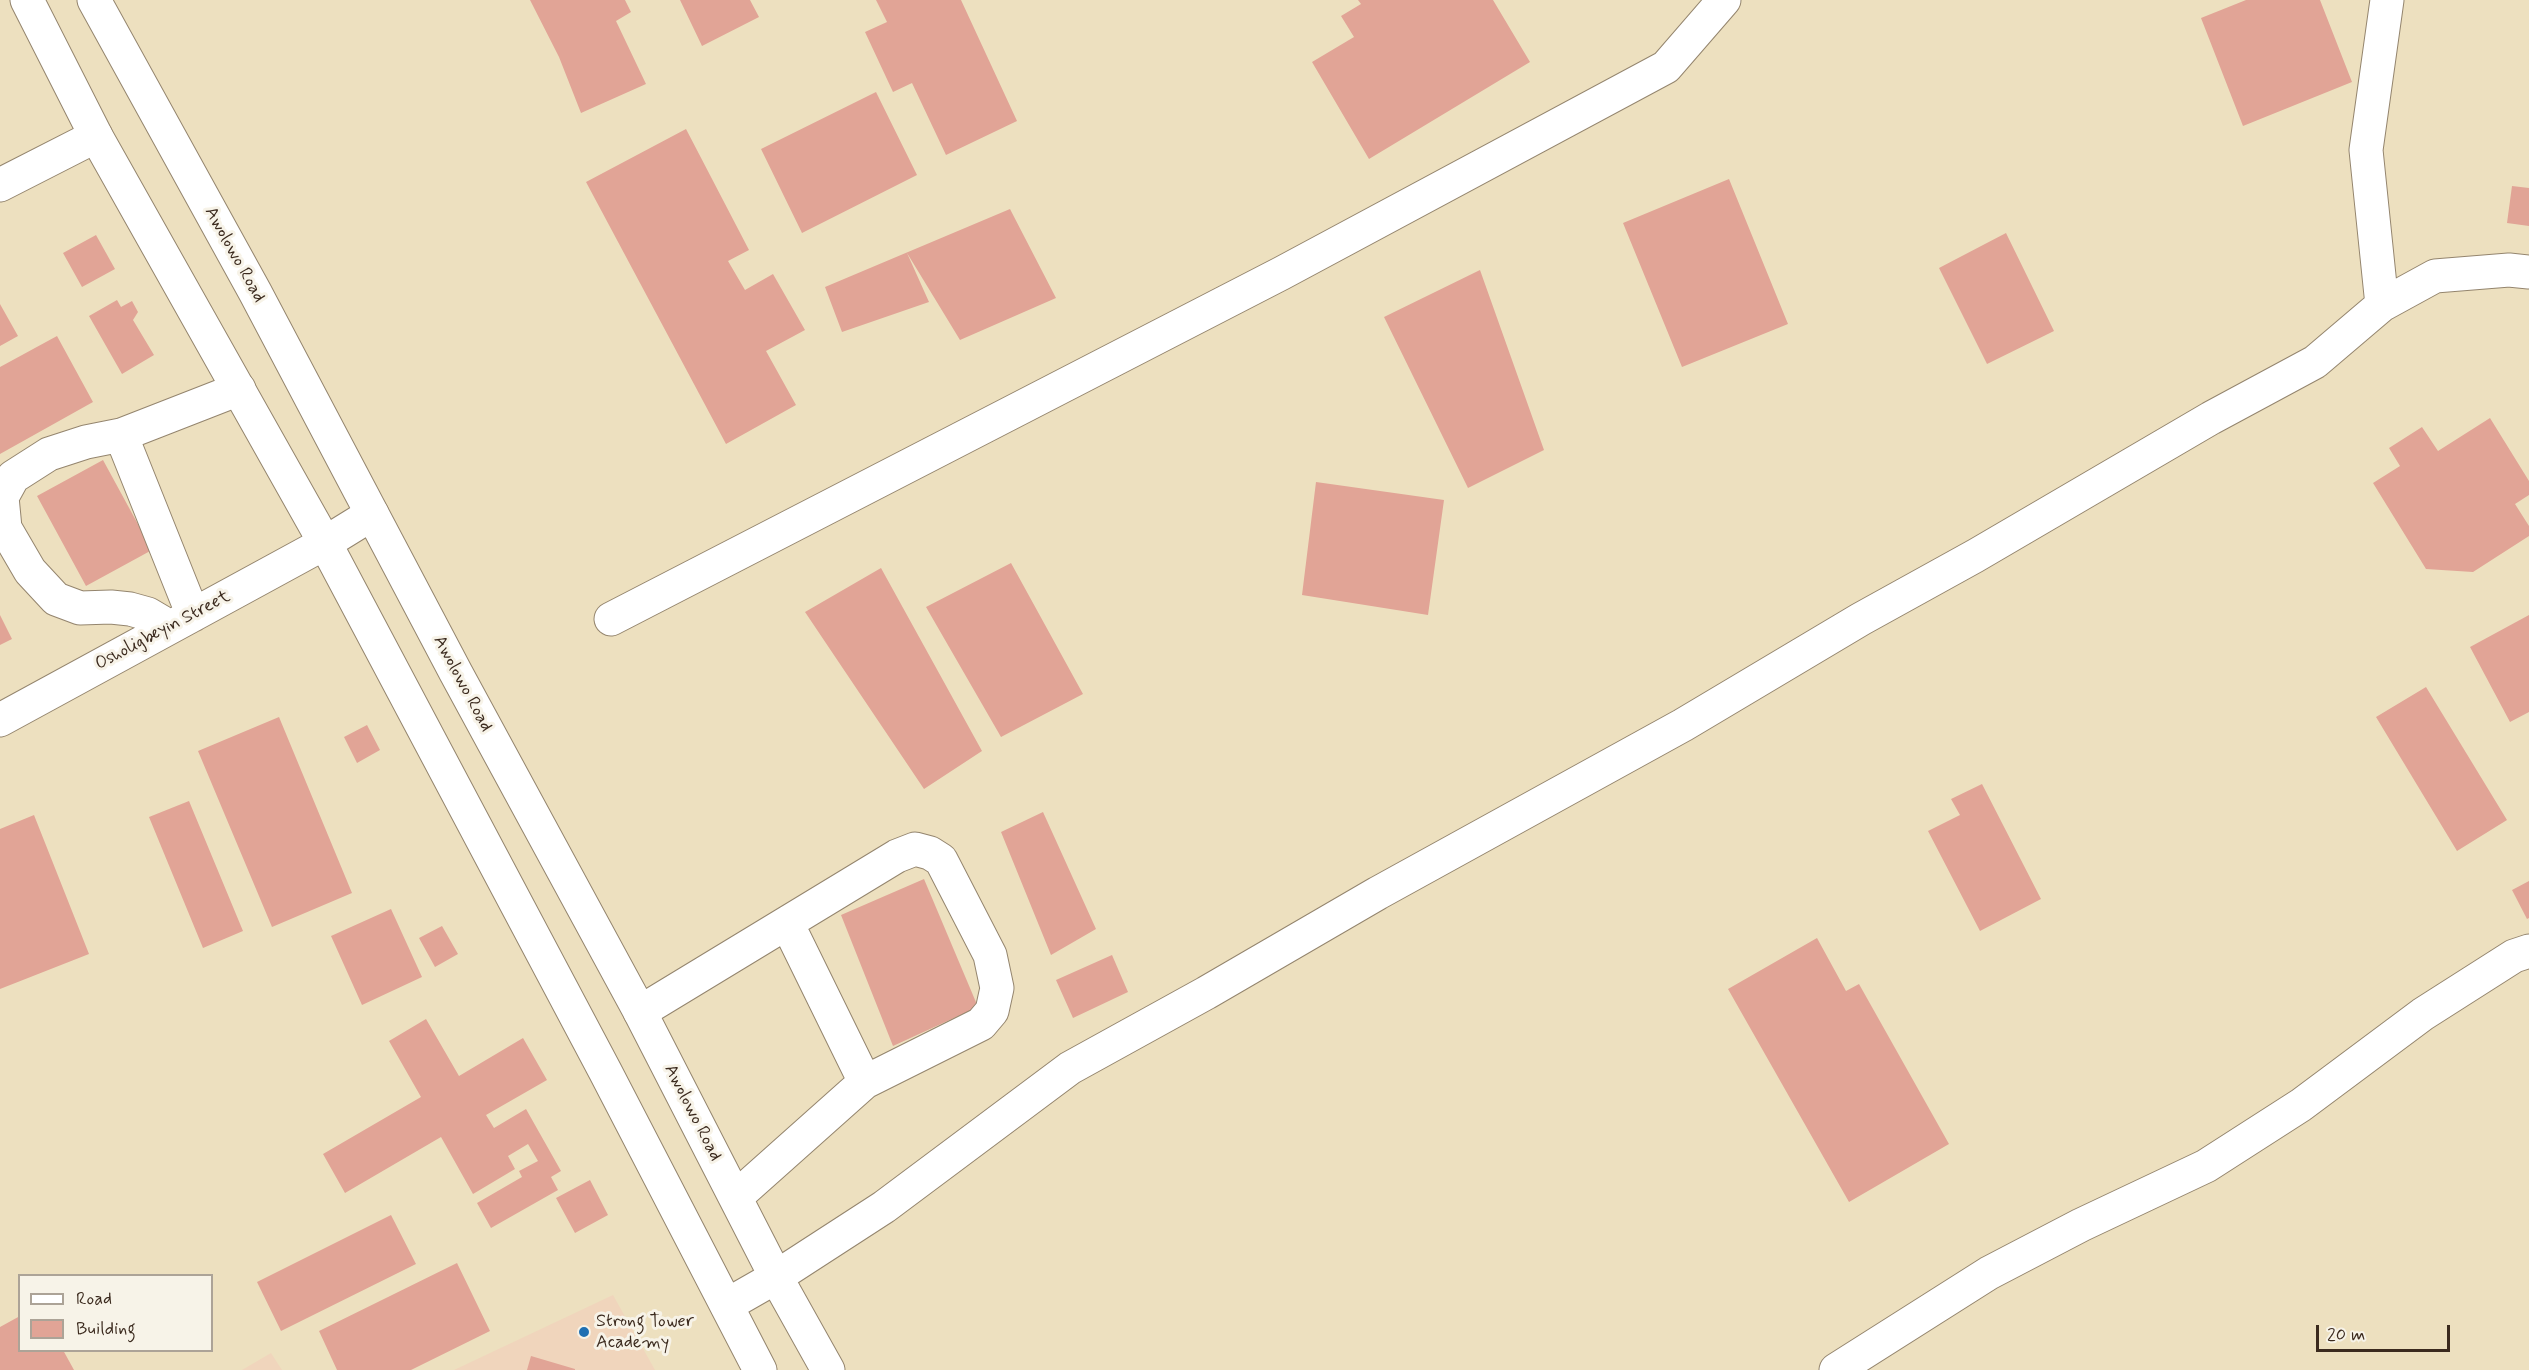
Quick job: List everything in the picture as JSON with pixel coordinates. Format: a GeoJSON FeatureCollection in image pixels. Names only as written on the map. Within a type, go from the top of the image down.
{"type":"FeatureCollection","features":[{"type":"Feature","properties":{"kind":"street"},"geometry":{"type":"LineString","coordinates":[[27,0],[96,136],[325,543],[760,1370]]}},
{"type":"Feature","properties":{"kind":"street","name":"Awolowo Road"},"geometry":{"type":"LineString","coordinates":[[94,0],[255,292],[456,673],[640,1012],[776,1277],[828,1370]]}},
{"type":"Feature","properties":{"kind":"street"},"geometry":{"type":"LineString","coordinates":[[611,619],[1282,273],[1645,79],[1666,67],[1724,0]]}},
{"type":"Feature","properties":{"kind":"street"},"geometry":{"type":"LineString","coordinates":[[2382,305],[2366,150],[2387,0]]}},
{"type":"Feature","properties":{"kind":"street"},"geometry":{"type":"LineString","coordinates":[[0,185],[96,136]]}},
{"type":"Feature","properties":{"kind":"street"},"geometry":{"type":"LineString","coordinates":[[727,1305],[776,1277],[884,1207],[1070,1068],[1206,993],[1378,893],[1683,725],[1861,619],[1975,556],[2211,418],[2315,362],[2382,305],[2435,276],[2509,270],[2529,272]]}},
{"type":"Feature","properties":{"kind":"street"},"geometry":{"type":"LineString","coordinates":[[121,435],[181,621],[130,609],[80,608],[56,598],[30,571],[5,528],[2,496],[13,477],[49,454],[86,442],[121,435],[239,389]]}},
{"type":"Feature","properties":{"kind":"street","name":"Osholigbeyin Street"},"geometry":{"type":"LineString","coordinates":[[0,720],[325,543],[372,514]]}},
{"type":"Feature","properties":{"kind":"street"},"geometry":{"type":"LineString","coordinates":[[640,1012],[897,856],[915,849],[941,860],[990,955],[997,988],[992,1011],[981,1024],[865,1082],[736,1197]]}},
{"type":"Feature","properties":{"kind":"street"},"geometry":{"type":"LineString","coordinates":[[788,923],[865,1082]]}},
{"type":"Feature","properties":{"kind":"street"},"geometry":{"type":"LineString","coordinates":[[1836,1370],[1989,1273],[2081,1225],[2206,1167],[2301,1105],[2423,1014],[2514,956],[2529,951]]}},
{"type":"Feature","properties":{"kind":"shaded area","name":"Strong Tower Academy"},"geometry":{"type":"Polygon","coordinates":[[[613,1295],[655,1370],[454,1370],[613,1295]]]}},
{"type":"Feature","properties":{"kind":"shaded area"},"geometry":{"type":"Polygon","coordinates":[[[271,1353],[282,1370],[242,1370],[271,1353]]]}},
{"type":"Feature","properties":{"kind":"building"},"geometry":{"type":"Polygon","coordinates":[[[530,0],[625,0],[631,12],[616,21],[646,84],[581,113],[559,57],[530,0]]]}},
{"type":"Feature","properties":{"kind":"building"},"geometry":{"type":"Polygon","coordinates":[[[680,0],[750,0],[759,17],[702,46],[680,0]]]}},
{"type":"Feature","properties":{"kind":"building"},"geometry":{"type":"Polygon","coordinates":[[[876,0],[961,0],[1017,121],[946,155],[912,83],[893,92],[865,32],[887,22],[876,0]]]}},
{"type":"Feature","properties":{"kind":"building"},"geometry":{"type":"Polygon","coordinates":[[[1358,0],[1493,0],[1530,62],[1369,159],[1312,62],[1354,37],[1341,16],[1361,4],[1358,0]]]}},
{"type":"Feature","properties":{"kind":"building"},"geometry":{"type":"Polygon","coordinates":[[[2246,0],[2320,0],[2352,82],[2243,126],[2201,18],[2246,0]]]}},
{"type":"Feature","properties":{"kind":"building"},"geometry":{"type":"Polygon","coordinates":[[[876,92],[917,175],[802,233],[761,149],[876,92]]]}},
{"type":"Feature","properties":{"kind":"building"},"geometry":{"type":"Polygon","coordinates":[[[686,129],[749,250],[728,261],[745,290],[773,274],[805,330],[766,351],[796,405],[726,444],[586,182],[686,129]]]}},
{"type":"Feature","properties":{"kind":"building"},"geometry":{"type":"Polygon","coordinates":[[[1729,179],[1788,324],[1682,367],[1623,223],[1729,179]]]}},
{"type":"Feature","properties":{"kind":"building"},"geometry":{"type":"Polygon","coordinates":[[[2512,186],[2529,188],[2529,226],[2507,223],[2512,186]]]}},
{"type":"Feature","properties":{"kind":"building"},"geometry":{"type":"Polygon","coordinates":[[[1010,209],[1056,298],[960,340],[907,253],[929,302],[842,332],[825,287],[1010,209]]]}},
{"type":"Feature","properties":{"kind":"building"},"geometry":{"type":"Polygon","coordinates":[[[2006,233],[2054,331],[1987,364],[1939,268],[2006,233]]]}},
{"type":"Feature","properties":{"kind":"building"},"geometry":{"type":"Polygon","coordinates":[[[96,235],[115,269],[82,287],[63,253],[96,235]]]}},
{"type":"Feature","properties":{"kind":"building"},"geometry":{"type":"Polygon","coordinates":[[[1480,270],[1544,450],[1468,488],[1384,317],[1480,270]]]}},
{"type":"Feature","properties":{"kind":"building"},"geometry":{"type":"Polygon","coordinates":[[[117,300],[121,307],[132,301],[138,312],[133,320],[154,355],[122,374],[89,316],[117,300]]]}},
{"type":"Feature","properties":{"kind":"building"},"geometry":{"type":"Polygon","coordinates":[[[0,304],[18,336],[0,346],[0,304]]]}},
{"type":"Feature","properties":{"kind":"building"},"geometry":{"type":"Polygon","coordinates":[[[57,336],[93,402],[0,454],[0,367],[57,336]]]}},
{"type":"Feature","properties":{"kind":"building"},"geometry":{"type":"Polygon","coordinates":[[[2490,418],[2529,481],[2529,495],[2515,504],[2529,526],[2529,536],[2473,572],[2426,569],[2373,483],[2400,466],[2389,448],[2422,427],[2438,451],[2490,418]]]}},
{"type":"Feature","properties":{"kind":"building"},"geometry":{"type":"Polygon","coordinates":[[[103,460],[152,550],[86,586],[37,496],[103,460]]]}},
{"type":"Feature","properties":{"kind":"building"},"geometry":{"type":"Polygon","coordinates":[[[1316,482],[1444,500],[1428,615],[1302,595],[1316,482]]]}},
{"type":"Feature","properties":{"kind":"building"},"geometry":{"type":"Polygon","coordinates":[[[1011,563],[1083,694],[1001,737],[926,607],[1011,563]]]}},
{"type":"Feature","properties":{"kind":"building"},"geometry":{"type":"Polygon","coordinates":[[[881,568],[982,751],[924,789],[805,612],[881,568]]]}},
{"type":"Feature","properties":{"kind":"building"},"geometry":{"type":"Polygon","coordinates":[[[0,615],[12,639],[0,645],[0,615]]]}},
{"type":"Feature","properties":{"kind":"building"},"geometry":{"type":"Polygon","coordinates":[[[2529,615],[2529,712],[2510,722],[2470,647],[2529,615]]]}},
{"type":"Feature","properties":{"kind":"building"},"geometry":{"type":"Polygon","coordinates":[[[2426,687],[2507,820],[2457,851],[2376,717],[2426,687]]]}},
{"type":"Feature","properties":{"kind":"building"},"geometry":{"type":"Polygon","coordinates":[[[279,717],[352,893],[272,927],[198,751],[279,717]]]}},
{"type":"Feature","properties":{"kind":"building"},"geometry":{"type":"Polygon","coordinates":[[[367,725],[380,750],[357,763],[344,737],[367,725]]]}},
{"type":"Feature","properties":{"kind":"building"},"geometry":{"type":"Polygon","coordinates":[[[1982,784],[2041,899],[1980,931],[1928,831],[1960,815],[1951,799],[1982,784]]]}},
{"type":"Feature","properties":{"kind":"building"},"geometry":{"type":"Polygon","coordinates":[[[189,801],[243,931],[203,948],[149,817],[189,801]]]}},
{"type":"Feature","properties":{"kind":"building"},"geometry":{"type":"Polygon","coordinates":[[[1043,812],[1096,929],[1051,955],[1001,832],[1043,812]]]}},
{"type":"Feature","properties":{"kind":"building"},"geometry":{"type":"Polygon","coordinates":[[[34,815],[89,954],[0,989],[0,829],[34,815]]]}},
{"type":"Feature","properties":{"kind":"building"},"geometry":{"type":"Polygon","coordinates":[[[924,879],[978,1007],[893,1046],[841,915],[924,879]]]}},
{"type":"Feature","properties":{"kind":"building"},"geometry":{"type":"Polygon","coordinates":[[[2529,881],[2529,918],[2527,919],[2512,890],[2529,881]]]}},
{"type":"Feature","properties":{"kind":"building"},"geometry":{"type":"Polygon","coordinates":[[[391,909],[422,977],[362,1005],[331,936],[391,909]]]}},
{"type":"Feature","properties":{"kind":"building"},"geometry":{"type":"Polygon","coordinates":[[[442,926],[458,954],[435,967],[419,938],[442,926]]]}},
{"type":"Feature","properties":{"kind":"building"},"geometry":{"type":"Polygon","coordinates":[[[1817,938],[1846,991],[1859,984],[1949,1144],[1849,1202],[1728,989],[1817,938]]]}},
{"type":"Feature","properties":{"kind":"building"},"geometry":{"type":"Polygon","coordinates":[[[1112,955],[1128,992],[1073,1018],[1056,980],[1112,955]]]}},
{"type":"Feature","properties":{"kind":"building"},"geometry":{"type":"Polygon","coordinates":[[[426,1019],[459,1076],[523,1038],[547,1080],[486,1115],[494,1128],[526,1109],[561,1171],[551,1177],[558,1190],[491,1228],[477,1203],[522,1177],[519,1171],[538,1161],[528,1144],[508,1156],[515,1169],[473,1194],[441,1137],[345,1193],[323,1154],[421,1097],[389,1041],[426,1019]]]}},
{"type":"Feature","properties":{"kind":"building"},"geometry":{"type":"Polygon","coordinates":[[[590,1180],[608,1215],[575,1233],[556,1198],[590,1180]]]}},
{"type":"Feature","properties":{"kind":"building"},"geometry":{"type":"Polygon","coordinates":[[[391,1215],[416,1264],[281,1331],[257,1282],[391,1215]]]}},
{"type":"Feature","properties":{"kind":"building"},"geometry":{"type":"Polygon","coordinates":[[[457,1263],[490,1331],[411,1370],[337,1370],[319,1331],[457,1263]]]}},
{"type":"Feature","properties":{"kind":"building"},"geometry":{"type":"Polygon","coordinates":[[[18,1317],[18,1352],[64,1352],[74,1370],[0,1370],[0,1327],[18,1317]]]}},
{"type":"Feature","properties":{"kind":"building"},"geometry":{"type":"Polygon","coordinates":[[[531,1356],[575,1369],[575,1370],[527,1370],[531,1356]]]}},
{"type":"Feature","properties":{"kind":"place","name":"Strong Tower Academy"},"geometry":{"type":"Point","coordinates":[584,1332]}}]}
